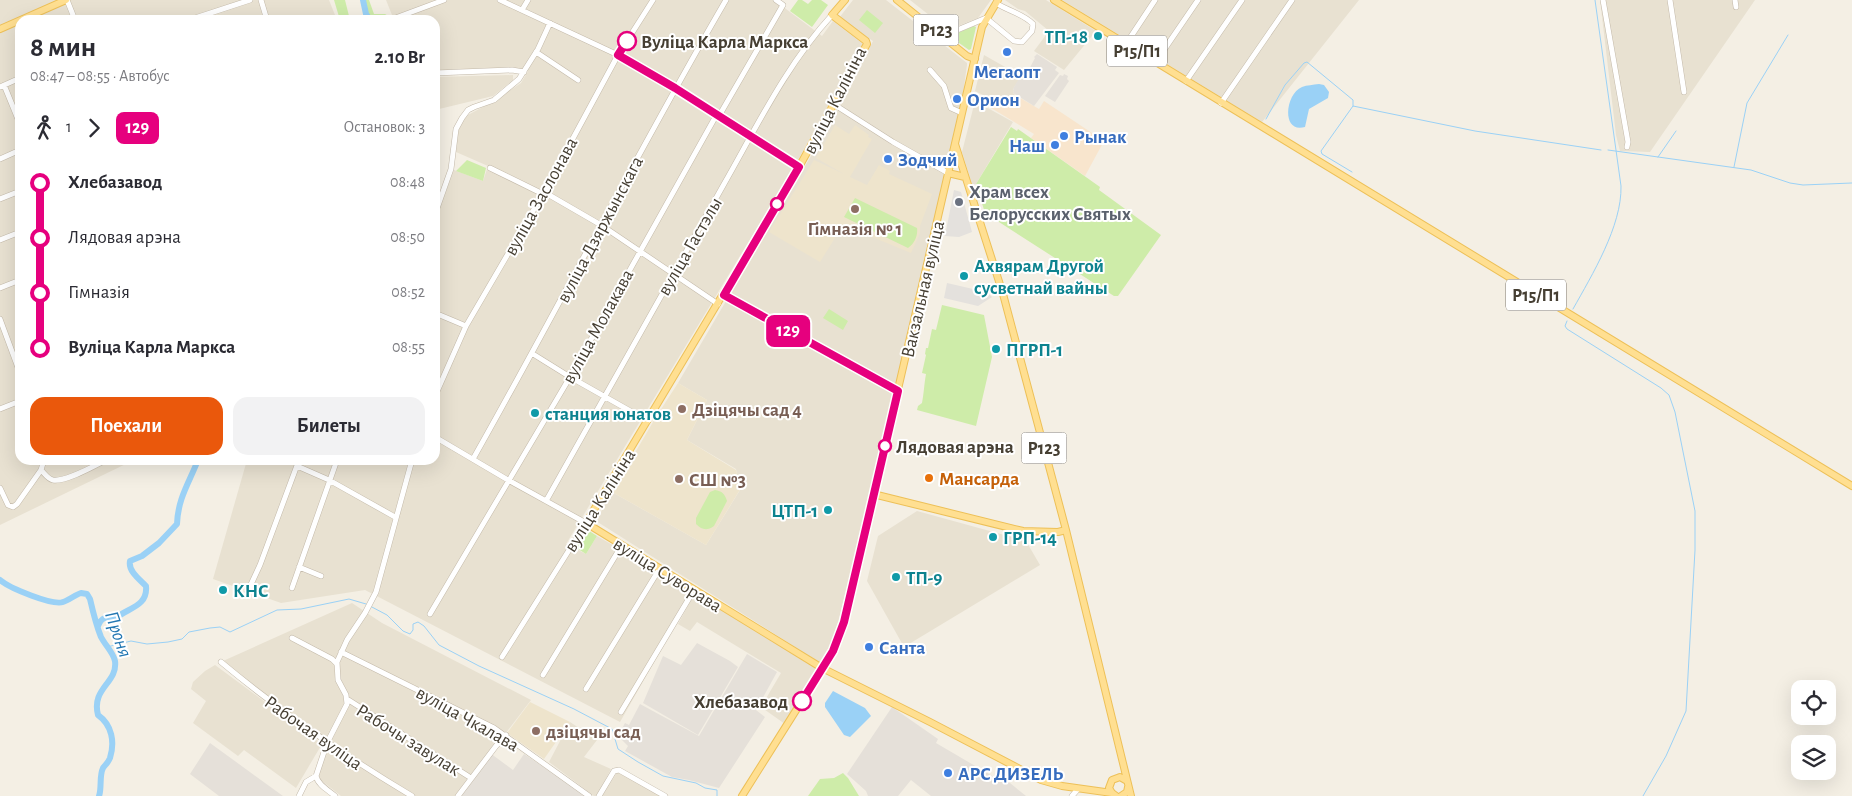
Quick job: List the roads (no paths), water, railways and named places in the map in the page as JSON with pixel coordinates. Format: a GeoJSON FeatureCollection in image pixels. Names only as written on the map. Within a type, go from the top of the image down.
{"type":"FeatureCollection","features":[{"type":"Feature","properties":{"kind":"main road"},"geometry":{"type":"LineString","coordinates":[[31,15],[66,0]]}},
{"type":"Feature","properties":{"kind":"main road","name":"вуліца Гастэлы"},"geometry":{"type":"LineString","coordinates":[[832,15],[845,0]]}},
{"type":"Feature","properties":{"kind":"main road","name":"Р123"},"geometry":{"type":"LineString","coordinates":[[897,0],[967,56],[975,59]]}},
{"type":"Feature","properties":{"kind":"main road","name":"Р15/П1"},"geometry":{"type":"LineString","coordinates":[[1054,0],[1852,486]]}},
{"type":"Feature","properties":{"kind":"main road","name":"Вакзальная вуліца"},"geometry":{"type":"LineString","coordinates":[[742,796],[833,651],[844,622],[982,27],[997,2]]}},
{"type":"Feature","properties":{"kind":"main road","name":"вуліца Калініна"},"geometry":{"type":"LineString","coordinates":[[586,523],[724,295],[835,105],[867,44],[866,41],[832,15]]}},
{"type":"Feature","properties":{"kind":"main road"},"geometry":{"type":"LineString","coordinates":[[0,28],[15,22]]}},
{"type":"Feature","properties":{"kind":"main road","name":"Р123"},"geometry":{"type":"LineString","coordinates":[[955,143],[1003,294],[1066,530],[1130,796]]}},
{"type":"Feature","properties":{"kind":"main road"},"geometry":{"type":"LineString","coordinates":[[948,173],[965,177]]}},
{"type":"Feature","properties":{"kind":"main road"},"geometry":{"type":"LineString","coordinates":[[724,295],[898,391]]}},
{"type":"Feature","properties":{"kind":"main road"},"geometry":{"type":"LineString","coordinates":[[873,494],[1023,531],[1058,532],[1066,530]]}},
{"type":"Feature","properties":{"kind":"main road","name":"вуліца Суворава"},"geometry":{"type":"LineString","coordinates":[[586,523],[822,668],[1040,780],[1078,789],[1087,789]]}},
{"type":"Feature","properties":{"kind":"main road"},"geometry":{"type":"LineString","coordinates":[[1114,795],[1109,788],[1118,771],[1121,757]]}},
{"type":"Feature","properties":{"kind":"main road"},"geometry":{"type":"LineString","coordinates":[[1087,789],[1123,778],[1128,784],[1127,792],[1121,796]]}},
{"type":"Feature","properties":{"kind":"main road"},"geometry":{"type":"LineString","coordinates":[[1087,789],[1114,795]]}},
{"type":"Feature","properties":{"kind":"street"},"geometry":{"type":"LineString","coordinates":[[66,0],[73,15]]}},
{"type":"Feature","properties":{"kind":"street"},"geometry":{"type":"LineString","coordinates":[[204,15],[250,0]]}},
{"type":"Feature","properties":{"kind":"street"},"geometry":{"type":"LineString","coordinates":[[261,0],[266,15]]}},
{"type":"Feature","properties":{"kind":"street"},"geometry":{"type":"LineString","coordinates":[[404,15],[444,0]]}},
{"type":"Feature","properties":{"kind":"street"},"geometry":{"type":"LineString","coordinates":[[500,0],[618,55],[675,88],[799,167]]}},
{"type":"Feature","properties":{"kind":"street"},"geometry":{"type":"LineString","coordinates":[[522,10],[528,0]]}},
{"type":"Feature","properties":{"kind":"street","name":"вуліца Заслонава"},"geometry":{"type":"LineString","coordinates":[[440,385],[466,326],[544,193],[618,55],[653,0]]}},
{"type":"Feature","properties":{"kind":"street","name":"вуліца Дзяржынскага"},"geometry":{"type":"LineString","coordinates":[[473,459],[533,354],[675,88],[726,0]]}},
{"type":"Feature","properties":{"kind":"street","name":"вуліца Молакава"},"geometry":{"type":"LineString","coordinates":[[430,614],[570,377],[639,252],[782,8],[783,5],[776,0]]}},
{"type":"Feature","properties":{"kind":"street"},"geometry":{"type":"LineString","coordinates":[[1126,44],[1155,0]]}},
{"type":"Feature","properties":{"kind":"street"},"geometry":{"type":"LineString","coordinates":[[1156,63],[1198,0]]}},
{"type":"Feature","properties":{"kind":"street"},"geometry":{"type":"LineString","coordinates":[[1186,81],[1242,0]]}},
{"type":"Feature","properties":{"kind":"street"},"geometry":{"type":"LineString","coordinates":[[1221,103],[1292,0]]}},
{"type":"Feature","properties":{"kind":"street"},"geometry":{"type":"LineString","coordinates":[[1603,0],[1628,142],[1627,147]]}},
{"type":"Feature","properties":{"kind":"street"},"geometry":{"type":"LineString","coordinates":[[1670,0],[1684,92]]}},
{"type":"Feature","properties":{"kind":"street"},"geometry":{"type":"LineString","coordinates":[[1735,0],[1736,7]]}},
{"type":"Feature","properties":{"kind":"street"},"geometry":{"type":"LineString","coordinates":[[944,36],[986,18],[1014,41],[1022,42],[1032,31],[1033,24],[1029,20],[1008,11],[997,2]]}},
{"type":"Feature","properties":{"kind":"street","name":"вуліца Гастэлы"},"geometry":{"type":"LineString","coordinates":[[546,500],[606,397],[673,273],[802,51],[832,15]]}},
{"type":"Feature","properties":{"kind":"street"},"geometry":{"type":"LineString","coordinates":[[440,199],[450,169],[455,135],[462,118],[468,110],[494,100],[519,78],[536,52],[550,24]]}},
{"type":"Feature","properties":{"kind":"street"},"geometry":{"type":"LineString","coordinates":[[536,52],[578,80]]}},
{"type":"Feature","properties":{"kind":"street"},"geometry":{"type":"LineString","coordinates":[[440,73],[512,70],[524,72]]}},
{"type":"Feature","properties":{"kind":"street"},"geometry":{"type":"LineString","coordinates":[[930,70],[944,86],[951,108],[962,113]]}},
{"type":"Feature","properties":{"kind":"street"},"geometry":{"type":"LineString","coordinates":[[15,80],[2,86],[15,113]]}},
{"type":"Feature","properties":{"kind":"street"},"geometry":{"type":"LineString","coordinates":[[835,105],[893,142],[948,173]]}},
{"type":"Feature","properties":{"kind":"street"},"geometry":{"type":"LineString","coordinates":[[0,159],[15,152]]}},
{"type":"Feature","properties":{"kind":"street"},"geometry":{"type":"LineString","coordinates":[[490,168],[544,193],[601,225],[718,304]]}},
{"type":"Feature","properties":{"kind":"street"},"geometry":{"type":"LineString","coordinates":[[0,199],[15,193]]}},
{"type":"Feature","properties":{"kind":"street"},"geometry":{"type":"LineString","coordinates":[[0,240],[15,234]]}},
{"type":"Feature","properties":{"kind":"street"},"geometry":{"type":"LineString","coordinates":[[0,288],[15,282]]}},
{"type":"Feature","properties":{"kind":"street"},"geometry":{"type":"LineString","coordinates":[[440,316],[466,326]]}},
{"type":"Feature","properties":{"kind":"street"},"geometry":{"type":"LineString","coordinates":[[0,319],[15,360]]}},
{"type":"Feature","properties":{"kind":"street"},"geometry":{"type":"LineString","coordinates":[[533,354],[648,421]]}},
{"type":"Feature","properties":{"kind":"street"},"geometry":{"type":"LineString","coordinates":[[0,409],[15,403]]}},
{"type":"Feature","properties":{"kind":"street","name":"вуліца Суворава"},"geometry":{"type":"LineString","coordinates":[[440,440],[586,523]]}},
{"type":"Feature","properties":{"kind":"street"},"geometry":{"type":"LineString","coordinates":[[0,488],[8,504],[13,506],[17,504],[42,465]]}},
{"type":"Feature","properties":{"kind":"street"},"geometry":{"type":"LineString","coordinates":[[41,470],[47,477],[58,480],[96,465]]}},
{"type":"Feature","properties":{"kind":"street"},"geometry":{"type":"LineString","coordinates":[[246,595],[260,565],[297,465]]}},
{"type":"Feature","properties":{"kind":"street"},"geometry":{"type":"LineString","coordinates":[[302,465],[395,517]]}},
{"type":"Feature","properties":{"kind":"street"},"geometry":{"type":"LineString","coordinates":[[292,588],[335,465]]}},
{"type":"Feature","properties":{"kind":"street"},"geometry":{"type":"LineString","coordinates":[[299,796],[306,782],[316,776],[328,743],[345,709],[346,699],[338,680],[337,664],[341,652],[376,592],[411,465]]}},
{"type":"Feature","properties":{"kind":"street","name":"вуліца Калініна"},"geometry":{"type":"LineString","coordinates":[[502,656],[586,523]]}},
{"type":"Feature","properties":{"kind":"street"},"geometry":{"type":"LineString","coordinates":[[544,675],[622,545]]}},
{"type":"Feature","properties":{"kind":"street"},"geometry":{"type":"LineString","coordinates":[[299,567],[320,576]]}},
{"type":"Feature","properties":{"kind":"street"},"geometry":{"type":"LineString","coordinates":[[586,690],[660,568]]}},
{"type":"Feature","properties":{"kind":"street"},"geometry":{"type":"LineString","coordinates":[[621,712],[694,590]]}},
{"type":"Feature","properties":{"kind":"street"},"geometry":{"type":"LineString","coordinates":[[292,638],[332,659],[337,664]]}},
{"type":"Feature","properties":{"kind":"street","name":"вуліца Чкалава"},"geometry":{"type":"LineString","coordinates":[[341,652],[506,736],[589,796]]}},
{"type":"Feature","properties":{"kind":"street","name":"Рабочая вуліца"},"geometry":{"type":"LineString","coordinates":[[221,662],[250,687],[328,743],[412,796]]}},
{"type":"Feature","properties":{"kind":"street","name":"Рабочы завулак"},"geometry":{"type":"LineString","coordinates":[[346,699],[471,778]]}},
{"type":"Feature","properties":{"kind":"street"},"geometry":{"type":"LineString","coordinates":[[458,796],[496,746],[506,736]]}},
{"type":"Feature","properties":{"kind":"street"},"geometry":{"type":"LineString","coordinates":[[599,796],[614,771],[619,770],[665,796]]}},
{"type":"Feature","properties":{"kind":"street"},"geometry":{"type":"LineString","coordinates":[[316,776],[320,784],[335,796]]}},
{"type":"Feature","properties":{"kind":"street"},"geometry":{"type":"LineString","coordinates":[[1072,796],[1078,789]]}},
{"type":"Feature","properties":{"kind":"water"},"geometry":{"type":"Polygon","coordinates":[[[1324,85],[1329,92],[1328,98],[1309,109],[1305,127],[1297,128],[1292,125],[1289,119],[1288,112],[1292,97],[1302,87],[1324,85]]]}},
{"type":"Feature","properties":{"kind":"water"},"geometry":{"type":"Polygon","coordinates":[[[833,691],[865,708],[871,716],[850,737],[844,735],[825,707],[825,703],[833,691]]]}},
{"type":"Feature","properties":{"kind":"waterway"},"geometry":{"type":"LineString","coordinates":[[363,0],[367,15]]}},
{"type":"Feature","properties":{"kind":"waterway"},"geometry":{"type":"LineString","coordinates":[[1573,309],[1589,281],[1611,234],[1620,201],[1621,186],[1595,0]]}},
{"type":"Feature","properties":{"kind":"waterway"},"geometry":{"type":"LineString","coordinates":[[1734,167],[1747,103],[1788,35]]}},
{"type":"Feature","properties":{"kind":"waterway"},"geometry":{"type":"LineString","coordinates":[[1266,119],[1285,85],[1307,62],[1353,100],[1353,106]]}},
{"type":"Feature","properties":{"kind":"waterway"},"geometry":{"type":"LineString","coordinates":[[1352,172],[1322,154],[1321,151],[1353,106],[1475,131],[1601,150]]}},
{"type":"Feature","properties":{"kind":"waterway"},"geometry":{"type":"LineString","coordinates":[[1658,157],[1676,131]]}},
{"type":"Feature","properties":{"kind":"waterway"},"geometry":{"type":"LineString","coordinates":[[1608,150],[1751,170],[1790,183],[1803,185],[1852,183]]}},
{"type":"Feature","properties":{"kind":"waterway"},"geometry":{"type":"LineString","coordinates":[[1567,321],[1565,326],[1567,329],[1661,388],[1669,395],[1675,412],[1695,511],[1695,550],[1686,711],[1666,756],[1643,796]]}},
{"type":"Feature","properties":{"kind":"waterway"},"geometry":{"type":"LineString","coordinates":[[98,626],[103,619],[107,617],[116,618],[136,606],[144,598],[146,586],[132,571],[130,561],[142,556],[159,543],[177,524],[179,506],[196,465]]}},
{"type":"Feature","properties":{"kind":"waterway","name":"Проня"},"geometry":{"type":"LineString","coordinates":[[0,580],[21,592],[58,603],[81,593],[87,594],[90,599],[101,637],[115,661],[113,675],[101,692],[97,706],[98,715],[109,729],[112,740],[110,758],[102,771],[99,796]]}},
{"type":"Feature","properties":{"kind":"waterway"},"geometry":{"type":"LineString","coordinates":[[107,647],[131,641],[147,644],[168,642],[182,639],[189,632],[210,628],[220,627],[230,632],[277,610],[301,609],[349,599],[366,604]]}},
{"type":"Feature","properties":{"kind":"waterway"},"geometry":{"type":"LineString","coordinates":[[370,606],[387,615],[403,631],[410,634],[413,630],[413,624],[418,622],[424,626],[439,645],[612,729],[618,749],[638,762],[663,776],[696,783],[705,788],[717,790],[717,796]]}},
{"type":"Feature","properties":{"kind":"place","name":"ТП-18"},"geometry":{"type":"Point","coordinates":[1098,36]}},
{"type":"Feature","properties":{"kind":"place","name":"Вуліца Карла Маркса"},"geometry":{"type":"Point","coordinates":[627,41]}},
{"type":"Feature","properties":{"kind":"place","name":"Мегаопт"},"geometry":{"type":"Point","coordinates":[1007,52]}},
{"type":"Feature","properties":{"kind":"place","name":"Орион"},"geometry":{"type":"Point","coordinates":[957,99]}},
{"type":"Feature","properties":{"kind":"place","name":"Рынак"},"geometry":{"type":"Point","coordinates":[1064,136]}},
{"type":"Feature","properties":{"kind":"place","name":"Наш"},"geometry":{"type":"Point","coordinates":[1055,145]}},
{"type":"Feature","properties":{"kind":"place","name":"Зодчий"},"geometry":{"type":"Point","coordinates":[888,159]}},
{"type":"Feature","properties":{"kind":"place","name":"Храм всех Белорусских Святых"},"geometry":{"type":"Point","coordinates":[959,202]}},
{"type":"Feature","properties":{"kind":"place","name":"Гімназія № 1"},"geometry":{"type":"Point","coordinates":[855,209]}},
{"type":"Feature","properties":{"kind":"place","name":"Ахвярам Другой сусветнай вайны"},"geometry":{"type":"Point","coordinates":[964,276]}},
{"type":"Feature","properties":{"kind":"place","name":"ПГРП-1"},"geometry":{"type":"Point","coordinates":[996,349]}},
{"type":"Feature","properties":{"kind":"place","name":"Дзіцячы сад 4"},"geometry":{"type":"Point","coordinates":[682,409]}},
{"type":"Feature","properties":{"kind":"place","name":"станция юнатов"},"geometry":{"type":"Point","coordinates":[535,413]}},
{"type":"Feature","properties":{"kind":"place","name":"Лядовая арэна"},"geometry":{"type":"Point","coordinates":[885,446]}},
{"type":"Feature","properties":{"kind":"place","name":"Мансарда"},"geometry":{"type":"Point","coordinates":[929,478]}},
{"type":"Feature","properties":{"kind":"place","name":"СШ №3"},"geometry":{"type":"Point","coordinates":[679,479]}},
{"type":"Feature","properties":{"kind":"place","name":"ЦТП-1"},"geometry":{"type":"Point","coordinates":[828,510]}},
{"type":"Feature","properties":{"kind":"place","name":"ГРП-14"},"geometry":{"type":"Point","coordinates":[993,537]}},
{"type":"Feature","properties":{"kind":"place","name":"ТП-9"},"geometry":{"type":"Point","coordinates":[896,577]}},
{"type":"Feature","properties":{"kind":"place","name":"КНС"},"geometry":{"type":"Point","coordinates":[223,590]}},
{"type":"Feature","properties":{"kind":"place","name":"Санта"},"geometry":{"type":"Point","coordinates":[869,647]}},
{"type":"Feature","properties":{"kind":"place","name":"Хлебазавод"},"geometry":{"type":"Point","coordinates":[802,701]}},
{"type":"Feature","properties":{"kind":"place","name":"дзіцячы сад"},"geometry":{"type":"Point","coordinates":[536,731]}},
{"type":"Feature","properties":{"kind":"place","name":"АРС ДИЗЕЛЬ"},"geometry":{"type":"Point","coordinates":[948,773]}}]}
